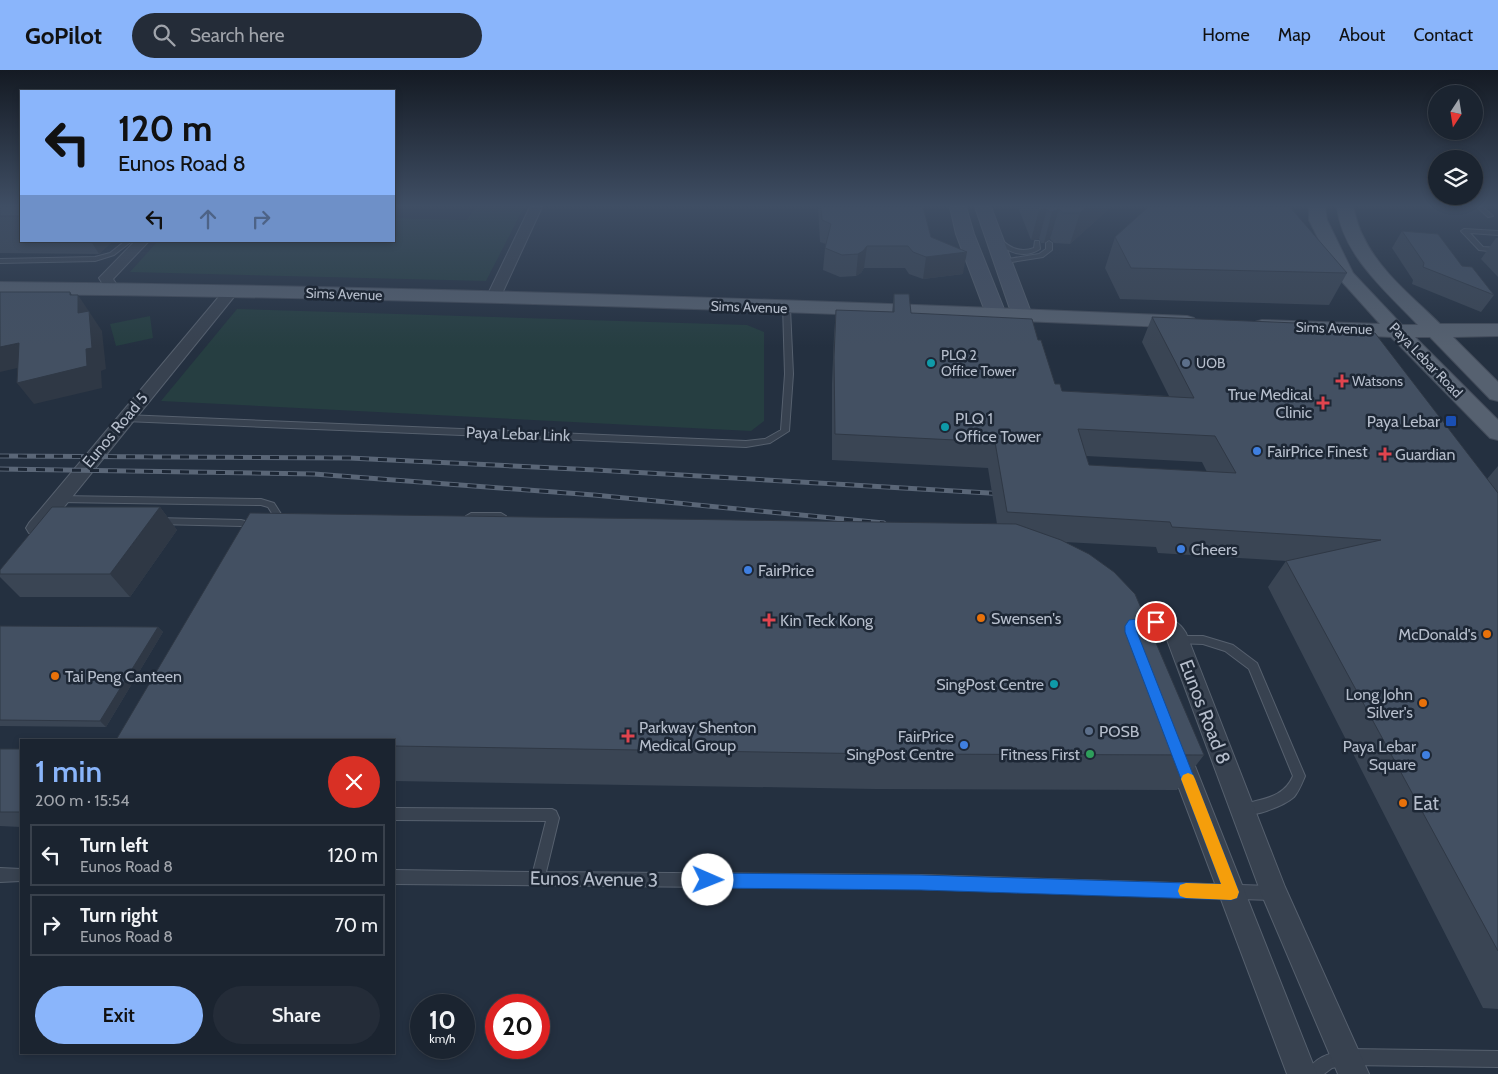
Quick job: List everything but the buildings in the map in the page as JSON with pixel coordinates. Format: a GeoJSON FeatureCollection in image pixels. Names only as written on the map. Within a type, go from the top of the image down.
{"type":"FeatureCollection","features":[{"type":"Feature","properties":{"kind":"main road"},"geometry":{"type":"LineString","coordinates":[[973,254],[996,314]]}},
{"type":"Feature","properties":{"kind":"main road"},"geometry":{"type":"LineString","coordinates":[[1000,254],[1022,315]]}},
{"type":"Feature","properties":{"kind":"main road","name":"Paya Lebar Road"},"geometry":{"type":"LineString","coordinates":[[1334,254],[1340,268],[1397,331],[1498,433]]}},
{"type":"Feature","properties":{"kind":"main road","name":"Paya Lebar Road"},"geometry":{"type":"LineString","coordinates":[[1366,254],[1378,272],[1435,331],[1487,355],[1498,394]]}},
{"type":"Feature","properties":{"kind":"main road","name":"Sims Avenue"},"geometry":{"type":"LineString","coordinates":[[0,288],[232,290],[996,314],[1210,324]]}},
{"type":"Feature","properties":{"kind":"main road","name":"Sims Avenue"},"geometry":{"type":"LineString","coordinates":[[1239,325],[1397,331],[1498,330]]}},
{"type":"Feature","properties":{"kind":"main road"},"geometry":{"type":"LineString","coordinates":[[1298,327],[1365,350]]}},
{"type":"Feature","properties":{"kind":"main road"},"geometry":{"type":"LineString","coordinates":[[1400,364],[1459,394]]}},
{"type":"Feature","properties":{"kind":"street"},"geometry":{"type":"LineString","coordinates":[[112,288],[106,278],[130,254]]}},
{"type":"Feature","properties":{"kind":"street"},"geometry":{"type":"LineString","coordinates":[[493,298],[514,254]]}},
{"type":"Feature","properties":{"kind":"street","name":"Eunos Road 5"},"geometry":{"type":"LineString","coordinates":[[25,541],[49,519],[59,499],[232,290]]}},
{"type":"Feature","properties":{"kind":"street","name":"Eunos Road 8"},"geometry":{"type":"LineString","coordinates":[[1139,654],[1131,632],[1133,624],[1156,622],[1171,628],[1178,640],[1274,893],[1350,1066]]}},
{"type":"Feature","properties":{"kind":"street"},"geometry":{"type":"LineString","coordinates":[[1169,729],[1302,1074]]}},
{"type":"Feature","properties":{"kind":"lane"},"geometry":{"type":"LineString","coordinates":[[0,262],[94,260],[112,254]]}},
{"type":"Feature","properties":{"kind":"lane"},"geometry":{"type":"LineString","coordinates":[[1007,273],[1006,264],[1010,260],[1044,254]]}},
{"type":"Feature","properties":{"kind":"lane","name":"Paya Lebar Link"},"geometry":{"type":"LineString","coordinates":[[125,418],[746,444],[767,441],[785,431],[789,374],[786,308]]}},
{"type":"Feature","properties":{"kind":"lane"},"geometry":{"type":"LineString","coordinates":[[59,499],[261,502],[271,505],[278,516],[295,518]]}},
{"type":"Feature","properties":{"kind":"lane"},"geometry":{"type":"LineString","coordinates":[[462,516],[501,516]]}},
{"type":"Feature","properties":{"kind":"lane"},"geometry":{"type":"LineString","coordinates":[[143,521],[250,524],[252,534],[247,542]]}},
{"type":"Feature","properties":{"kind":"lane"},"geometry":{"type":"LineString","coordinates":[[1178,640],[1203,640],[1228,648],[1253,666],[1299,776],[1297,785],[1289,795],[1275,802],[1243,810]]}},
{"type":"Feature","properties":{"kind":"lane"},"geometry":{"type":"LineString","coordinates":[[395,814],[552,815],[554,818],[538,879]]}},
{"type":"Feature","properties":{"kind":"lane"},"geometry":{"type":"LineString","coordinates":[[0,875],[20,875]]}},
{"type":"Feature","properties":{"kind":"lane","name":"Eunos Avenue 3"},"geometry":{"type":"LineString","coordinates":[[395,877],[921,882],[1274,893]]}},
{"type":"Feature","properties":{"kind":"lane"},"geometry":{"type":"LineString","coordinates":[[1314,1074],[1322,1065],[1332,1060],[1350,1066],[1498,1059]]}},
{"type":"Feature","properties":{"kind":"green space"},"geometry":{"type":"Polygon","coordinates":[[[146,254],[500,254],[486,281],[130,272],[146,254]]]}},
{"type":"Feature","properties":{"kind":"green space"},"geometry":{"type":"Polygon","coordinates":[[[237,309],[747,325],[764,332],[764,421],[751,431],[161,401],[237,309]]]}},
{"type":"Feature","properties":{"kind":"green space"},"geometry":{"type":"Polygon","coordinates":[[[150,316],[153,338],[116,346],[110,324],[150,316]]]}},
{"type":"Feature","properties":{"kind":"railway"},"geometry":{"type":"LineString","coordinates":[[0,456],[349,458],[596,470],[1006,494]]}},
{"type":"Feature","properties":{"kind":"railway"},"geometry":{"type":"LineString","coordinates":[[0,469],[314,474],[594,495],[884,523]]}},
{"type":"Feature","properties":{"kind":"slow traffic"},"geometry":{"type":"LineString","coordinates":[[1186,891],[1231,892],[1188,779]]}},
{"type":"Feature","properties":{"kind":"place","name":"PLQ 2 Office Tower"},"geometry":{"type":"Point","coordinates":[931,363]}},
{"type":"Feature","properties":{"kind":"place","name":"UOB"},"geometry":{"type":"Point","coordinates":[1186,363]}},
{"type":"Feature","properties":{"kind":"place","name":"Watsons"},"geometry":{"type":"Point","coordinates":[1342,381]}},
{"type":"Feature","properties":{"kind":"place","name":"True Medical Clinic"},"geometry":{"type":"Point","coordinates":[1323,403]}},
{"type":"Feature","properties":{"kind":"place","name":"Paya Lebar"},"geometry":{"type":"Point","coordinates":[1451,421]}},
{"type":"Feature","properties":{"kind":"place","name":"PLQ 1 Office Tower"},"geometry":{"type":"Point","coordinates":[945,427]}},
{"type":"Feature","properties":{"kind":"place","name":"FairPrice Finest"},"geometry":{"type":"Point","coordinates":[1257,451]}},
{"type":"Feature","properties":{"kind":"place","name":"Guardian"},"geometry":{"type":"Point","coordinates":[1385,454]}},
{"type":"Feature","properties":{"kind":"place","name":"Cheers"},"geometry":{"type":"Point","coordinates":[1181,549]}},
{"type":"Feature","properties":{"kind":"place","name":"FairPrice"},"geometry":{"type":"Point","coordinates":[748,570]}},
{"type":"Feature","properties":{"kind":"place","name":"Swensen's"},"geometry":{"type":"Point","coordinates":[981,618]}},
{"type":"Feature","properties":{"kind":"place","name":"Kin Teck Kong"},"geometry":{"type":"Point","coordinates":[769,620]}},
{"type":"Feature","properties":{"kind":"place","name":"McDonald's"},"geometry":{"type":"Point","coordinates":[1487,634]}},
{"type":"Feature","properties":{"kind":"place","name":"Tai Peng Canteen"},"geometry":{"type":"Point","coordinates":[55,676]}},
{"type":"Feature","properties":{"kind":"place","name":"SingPost Centre"},"geometry":{"type":"Point","coordinates":[1054,684]}},
{"type":"Feature","properties":{"kind":"place","name":"Long John Silver's"},"geometry":{"type":"Point","coordinates":[1423,703]}},
{"type":"Feature","properties":{"kind":"place","name":"POSB"},"geometry":{"type":"Point","coordinates":[1089,731]}},
{"type":"Feature","properties":{"kind":"place","name":"Parkway Shenton Medical Group"},"geometry":{"type":"Point","coordinates":[628,736]}},
{"type":"Feature","properties":{"kind":"place","name":"FairPrice SingPost Centre"},"geometry":{"type":"Point","coordinates":[964,745]}},
{"type":"Feature","properties":{"kind":"place","name":"Fitness First"},"geometry":{"type":"Point","coordinates":[1090,754]}},
{"type":"Feature","properties":{"kind":"place","name":"Paya Lebar Square"},"geometry":{"type":"Point","coordinates":[1426,755]}},
{"type":"Feature","properties":{"kind":"place","name":"Eat"},"geometry":{"type":"Point","coordinates":[1403,803]}},
{"type":"Feature","properties":{"kind":"route"},"geometry":{"type":"LineString","coordinates":[[708,880],[921,882],[1231,892],[1130,629],[1133,624],[1138,622],[1156,622]]}}]}
